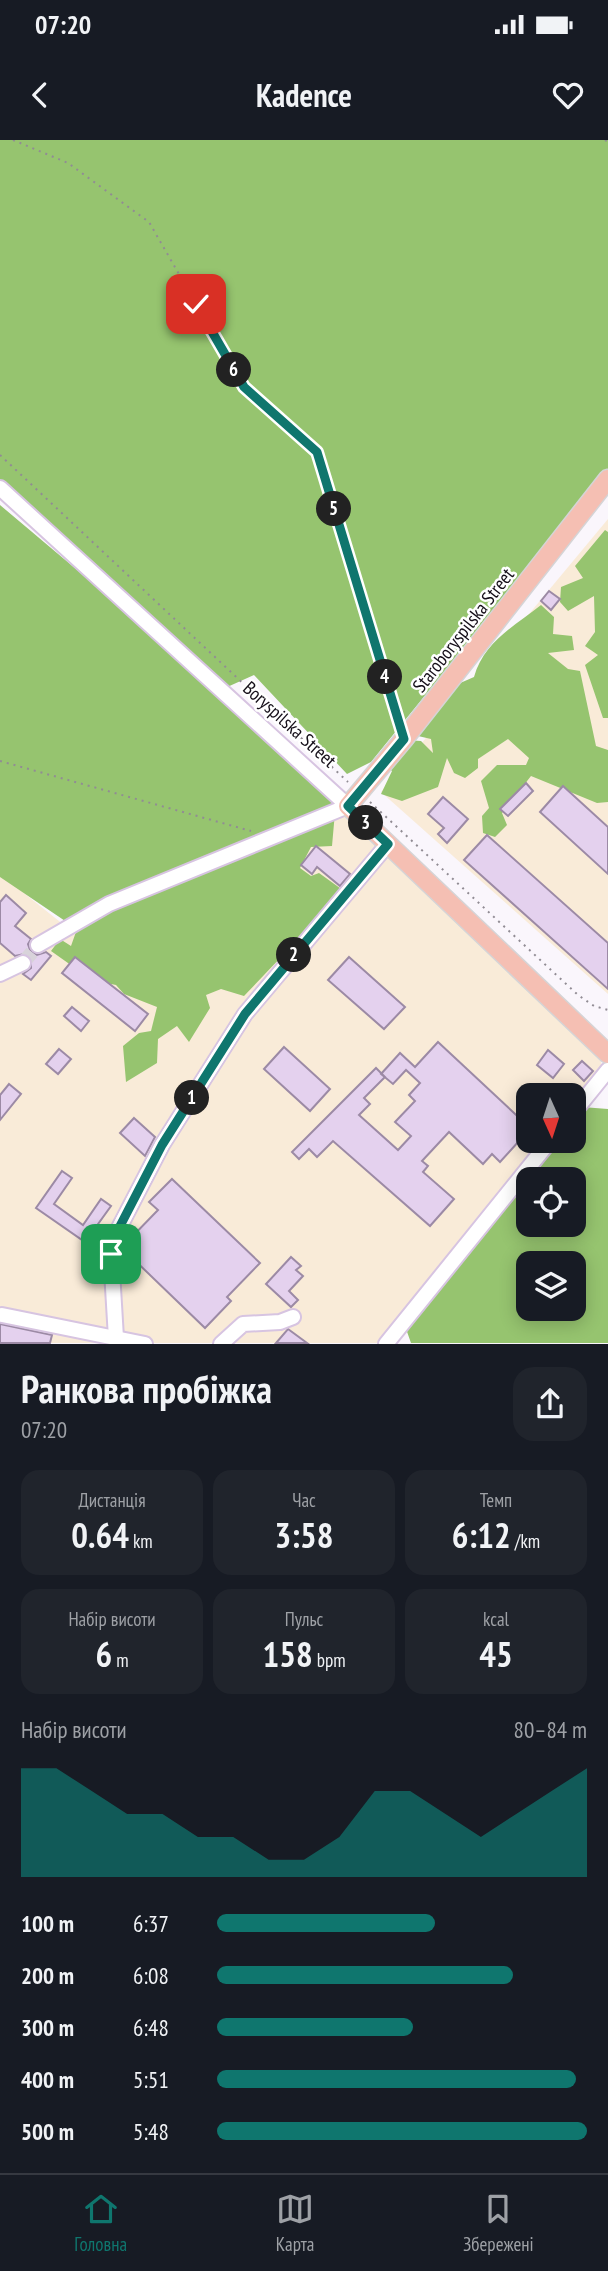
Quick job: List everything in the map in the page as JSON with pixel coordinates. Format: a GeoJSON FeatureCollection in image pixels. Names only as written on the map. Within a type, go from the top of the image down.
{"type":"FeatureCollection","features":[{"type":"Feature","properties":{"kind":"main road","name":"Staroboryspilska Street"},"geometry":{"type":"LineString","coordinates":[[353,799],[404,739],[608,480]]}},
{"type":"Feature","properties":{"kind":"main road","name":"Boryspilska Street"},"geometry":{"type":"LineString","coordinates":[[353,799],[388,844],[608,1054]]}},
{"type":"Feature","properties":{"kind":"street","name":"Boryspilska Street"},"geometry":{"type":"LineString","coordinates":[[0,488],[353,799]]}},
{"type":"Feature","properties":{"kind":"street"},"geometry":{"type":"LineString","coordinates":[[38,945],[109,904],[272,837],[353,799]]}},
{"type":"Feature","properties":{"kind":"street"},"geometry":{"type":"LineString","coordinates":[[116,1338],[111,1254],[119,1228],[162,1145],[245,1014],[388,844]]}},
{"type":"Feature","properties":{"kind":"street"},"geometry":{"type":"LineString","coordinates":[[0,974],[23,962]]}},
{"type":"Feature","properties":{"kind":"street"},"geometry":{"type":"LineString","coordinates":[[586,1098],[606,1075]]}},
{"type":"Feature","properties":{"kind":"street"},"geometry":{"type":"LineString","coordinates":[[386,1343],[540,1153]]}},
{"type":"Feature","properties":{"kind":"street"},"geometry":{"type":"LineString","coordinates":[[2,1315],[145,1343]]}},
{"type":"Feature","properties":{"kind":"street"},"geometry":{"type":"LineString","coordinates":[[221,1343],[243,1324],[280,1322],[293,1317]]}},
{"type":"Feature","properties":{"kind":"path"},"geometry":{"type":"LineString","coordinates":[[13,140],[68,163],[149,222],[244,387],[317,452],[404,739]]}},
{"type":"Feature","properties":{"kind":"path"},"geometry":{"type":"LineString","coordinates":[[0,455],[353,799],[578,995],[594,1006],[608,1010]]}},
{"type":"Feature","properties":{"kind":"path"},"geometry":{"type":"LineString","coordinates":[[0,761],[272,837]]}},
{"type":"Feature","properties":{"kind":"shaded area"},"geometry":{"type":"Polygon","coordinates":[[[608,519],[608,994],[381,792],[608,519]]]}},
{"type":"Feature","properties":{"kind":"shaded area"},"geometry":{"type":"Polygon","coordinates":[[[338,811],[598,1053],[602,1065],[599,1074],[586,1090],[586,1083],[516,1083],[516,1153],[534,1153],[523,1167],[516,1167],[516,1175],[378,1343],[0,1343],[0,874],[74,933],[177,1002],[338,811]]]}},
{"type":"Feature","properties":{"kind":"green space"},"geometry":{"type":"Polygon","coordinates":[[[0,140],[608,140],[608,470],[371,762],[347,774],[254,675],[225,688],[0,496],[0,140]]]}},
{"type":"Feature","properties":{"kind":"green space"},"geometry":{"type":"Polygon","coordinates":[[[0,505],[159,639],[336,801],[332,846],[311,847],[300,868],[311,876],[319,873],[344,891],[244,996],[221,989],[206,995],[210,1008],[189,1042],[177,1026],[158,1039],[157,1063],[126,1082],[123,1046],[139,1033],[151,1031],[157,1007],[124,994],[116,985],[92,980],[51,951],[60,939],[71,946],[77,929],[0,877],[0,505]]]}},
{"type":"Feature","properties":{"kind":"green space"},"geometry":{"type":"Polygon","coordinates":[[[605,530],[608,532],[608,718],[603,718],[585,665],[598,655],[585,646],[595,632],[594,596],[568,611],[560,602],[561,587],[583,578],[575,566],[605,530]]]}},
{"type":"Feature","properties":{"kind":"green space"},"geometry":{"type":"Polygon","coordinates":[[[541,605],[554,617],[553,634],[572,636],[574,650],[548,653],[568,669],[580,671],[596,746],[608,750],[608,802],[597,803],[531,776],[502,813],[507,825],[495,837],[483,833],[482,816],[489,808],[481,781],[497,765],[526,765],[529,758],[508,739],[478,759],[478,768],[465,778],[454,773],[447,758],[438,787],[402,801],[381,794],[392,771],[385,765],[406,740],[421,741],[433,753],[431,739],[418,736],[419,724],[451,687],[474,677],[485,654],[501,636],[541,605]]]}},
{"type":"Feature","properties":{"kind":"green space"},"geometry":{"type":"Polygon","coordinates":[[[586,1107],[608,1109],[608,1343],[411,1343],[405,1326],[516,1189],[516,1237],[586,1237],[586,1167],[534,1167],[545,1153],[586,1153],[586,1107]]]}},
{"type":"Feature","properties":{"kind":"building"},"geometry":{"type":"Polygon","coordinates":[[[549,591],[560,599],[551,610],[541,601],[549,591]]]}},
{"type":"Feature","properties":{"kind":"building"},"geometry":{"type":"Polygon","coordinates":[[[526,783],[533,791],[508,816],[500,809],[526,783]]]}},
{"type":"Feature","properties":{"kind":"building"},"geometry":{"type":"Polygon","coordinates":[[[563,786],[608,827],[608,874],[540,812],[563,786]]]}},
{"type":"Feature","properties":{"kind":"building"},"geometry":{"type":"Polygon","coordinates":[[[443,797],[468,819],[447,843],[438,834],[444,828],[428,814],[443,797]]]}},
{"type":"Feature","properties":{"kind":"building"},"geometry":{"type":"Polygon","coordinates":[[[487,835],[608,943],[608,989],[464,860],[487,835]]]}},
{"type":"Feature","properties":{"kind":"building"},"geometry":{"type":"Polygon","coordinates":[[[316,846],[350,874],[340,886],[317,867],[312,874],[301,865],[316,846]]]}},
{"type":"Feature","properties":{"kind":"building"},"geometry":{"type":"Polygon","coordinates":[[[6,895],[26,913],[15,926],[31,939],[28,944],[30,950],[37,955],[46,952],[51,956],[31,980],[23,974],[31,968],[31,958],[24,954],[15,956],[0,943],[0,902],[6,895]]]}},
{"type":"Feature","properties":{"kind":"building"},"geometry":{"type":"Polygon","coordinates":[[[75,957],[148,1014],[135,1031],[62,973],[75,957]]]}},
{"type":"Feature","properties":{"kind":"building"},"geometry":{"type":"Polygon","coordinates":[[[349,957],[405,1007],[384,1029],[328,980],[349,957]]]}},
{"type":"Feature","properties":{"kind":"building"},"geometry":{"type":"Polygon","coordinates":[[[72,1007],[89,1021],[81,1031],[64,1016],[72,1007]]]}},
{"type":"Feature","properties":{"kind":"building"},"geometry":{"type":"Polygon","coordinates":[[[438,1042],[516,1115],[516,1144],[500,1162],[492,1154],[483,1164],[449,1132],[422,1161],[428,1166],[423,1172],[454,1199],[430,1226],[333,1141],[317,1157],[309,1149],[299,1159],[292,1152],[376,1068],[381,1073],[400,1053],[415,1067],[438,1042]],[[406,1070],[393,1084],[385,1077],[364,1098],[370,1104],[359,1115],[398,1150],[411,1136],[395,1122],[415,1101],[409,1095],[420,1083],[406,1070]]]}},
{"type":"Feature","properties":{"kind":"building"},"geometry":{"type":"Polygon","coordinates":[[[284,1047],[330,1089],[310,1111],[264,1069],[284,1047]]]}},
{"type":"Feature","properties":{"kind":"building"},"geometry":{"type":"Polygon","coordinates":[[[59,1049],[71,1059],[58,1074],[46,1064],[59,1049]]]}},
{"type":"Feature","properties":{"kind":"building"},"geometry":{"type":"Polygon","coordinates":[[[548,1050],[564,1064],[553,1078],[537,1065],[548,1050]]]}},
{"type":"Feature","properties":{"kind":"building"},"geometry":{"type":"Polygon","coordinates":[[[582,1061],[593,1071],[584,1081],[573,1070],[582,1061]]]}},
{"type":"Feature","properties":{"kind":"building"},"geometry":{"type":"Polygon","coordinates":[[[9,1084],[21,1094],[0,1120],[0,1095],[9,1084]]]}},
{"type":"Feature","properties":{"kind":"building"},"geometry":{"type":"Polygon","coordinates":[[[134,1118],[155,1137],[145,1156],[120,1133],[134,1118]]]}},
{"type":"Feature","properties":{"kind":"building"},"geometry":{"type":"Polygon","coordinates":[[[62,1171],[72,1178],[54,1204],[83,1225],[101,1199],[111,1206],[85,1242],[36,1208],[62,1171]]]}},
{"type":"Feature","properties":{"kind":"building"},"geometry":{"type":"Polygon","coordinates":[[[172,1179],[260,1263],[227,1297],[231,1301],[205,1328],[123,1249],[158,1210],[149,1202],[172,1179]]]}},
{"type":"Feature","properties":{"kind":"building"},"geometry":{"type":"Polygon","coordinates":[[[291,1257],[301,1266],[296,1270],[303,1276],[289,1291],[298,1300],[291,1307],[266,1284],[291,1257]]]}},
{"type":"Feature","properties":{"kind":"building"},"geometry":{"type":"Polygon","coordinates":[[[0,1324],[52,1335],[50,1343],[0,1343],[0,1324]]]}},
{"type":"Feature","properties":{"kind":"building"},"geometry":{"type":"Polygon","coordinates":[[[288,1329],[307,1343],[276,1343],[288,1329]]]}},
{"type":"Feature","properties":{"kind":"tunnel"},"geometry":{"type":"LineString","coordinates":[[23,963],[38,945]]}},
{"type":"Feature","properties":{"kind":"route"},"geometry":{"type":"LineString","coordinates":[[111,1254],[119,1228],[162,1145],[245,1014],[388,844],[348,806],[404,739],[317,452],[244,387],[196,304]]}}]}
